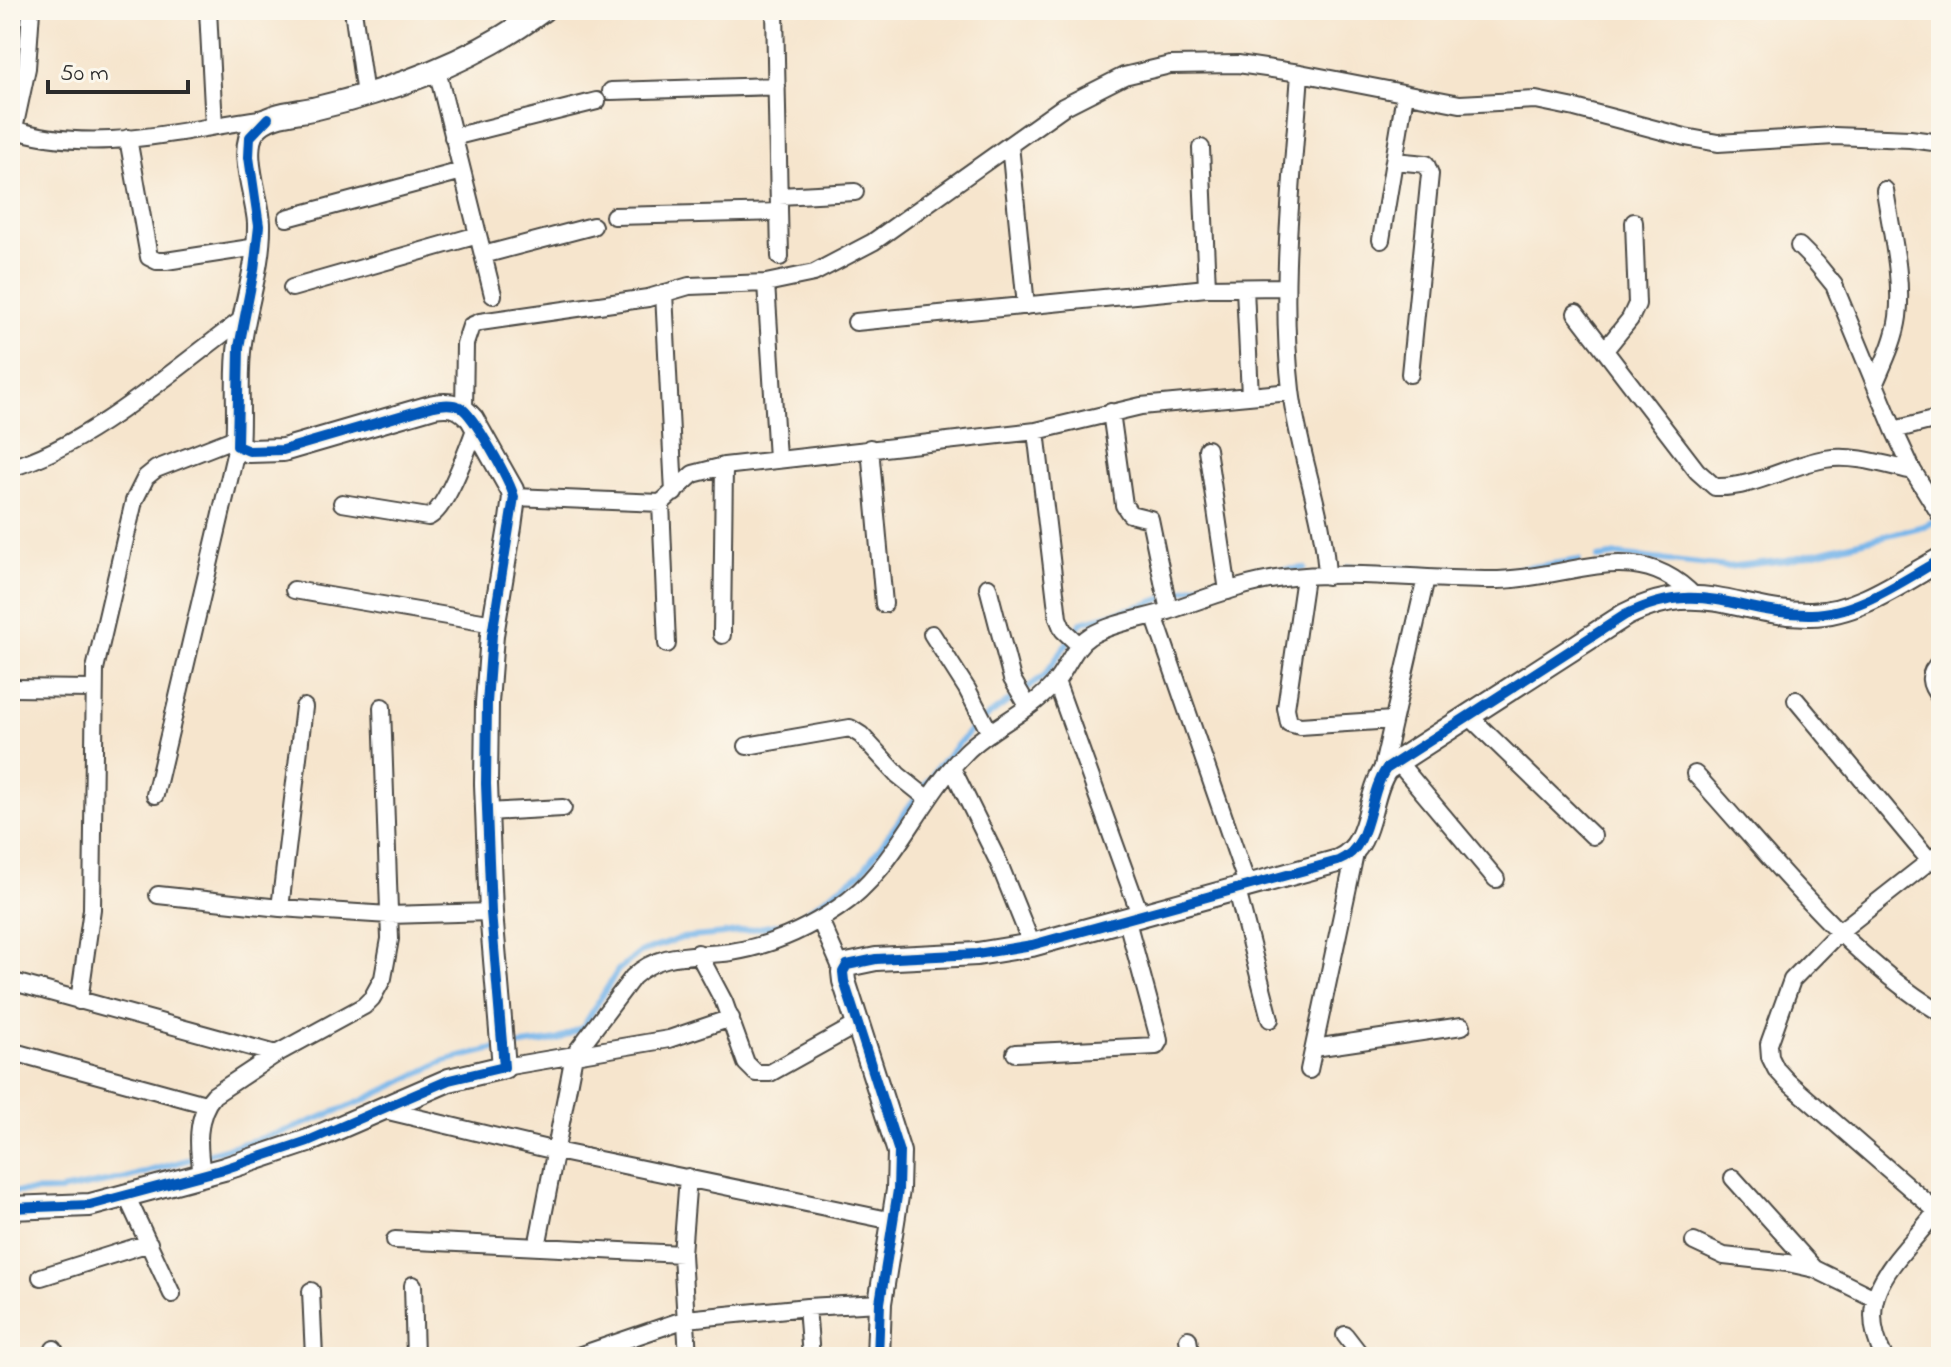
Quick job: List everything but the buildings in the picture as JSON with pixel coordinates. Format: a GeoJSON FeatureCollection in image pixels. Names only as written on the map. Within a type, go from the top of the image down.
{"type":"FeatureCollection","features":[{"type":"Feature","properties":{"kind":"street"},"geometry":{"type":"LineString","coordinates":[[31,10],[27,68],[12,128],[48,139],[72,141],[128,138],[268,118],[365,95],[465,59],[509,35],[543,10]]}},
{"type":"Feature","properties":{"kind":"street"},"geometry":{"type":"LineString","coordinates":[[208,10],[214,126]]}},
{"type":"Feature","properties":{"kind":"street"},"geometry":{"type":"LineString","coordinates":[[353,10],[365,95]]}},
{"type":"Feature","properties":{"kind":"street"},"geometry":{"type":"LineString","coordinates":[[775,10],[780,257]]}},
{"type":"Feature","properties":{"kind":"street"},"geometry":{"type":"LineString","coordinates":[[342,503],[428,517],[435,515],[444,501],[470,419],[465,344],[471,326],[480,322],[636,300],[689,286],[766,283],[814,273],[873,242],[1039,123],[1094,90],[1147,70],[1170,65],[1238,64],[1460,104],[1525,100],[1554,103],[1718,143],[1865,136],[1941,143]]}},
{"type":"Feature","properties":{"kind":"street"},"geometry":{"type":"LineString","coordinates":[[437,70],[493,295]]}},
{"type":"Feature","properties":{"kind":"street"},"geometry":{"type":"LineString","coordinates":[[1300,73],[1286,287],[1291,392],[1326,568]]}},
{"type":"Feature","properties":{"kind":"street"},"geometry":{"type":"LineString","coordinates":[[611,91],[777,86]]}},
{"type":"Feature","properties":{"kind":"street"},"geometry":{"type":"LineString","coordinates":[[1381,240],[1405,94]]}},
{"type":"Feature","properties":{"kind":"street"},"geometry":{"type":"LineString","coordinates":[[453,137],[597,101]]}},
{"type":"Feature","properties":{"kind":"street"},"geometry":{"type":"LineString","coordinates":[[155,795],[237,442],[239,347],[257,247],[257,206],[249,157],[250,137],[268,118]]}},
{"type":"Feature","properties":{"kind":"street"},"geometry":{"type":"LineString","coordinates":[[128,138],[149,257],[166,261],[257,247]]}},
{"type":"Feature","properties":{"kind":"street"},"geometry":{"type":"LineString","coordinates":[[1010,145],[1026,306]]}},
{"type":"Feature","properties":{"kind":"street"},"geometry":{"type":"LineString","coordinates":[[1201,148],[1207,288]]}},
{"type":"Feature","properties":{"kind":"street"},"geometry":{"type":"LineString","coordinates":[[1394,161],[1426,164],[1430,174],[1410,374]]}},
{"type":"Feature","properties":{"kind":"street"},"geometry":{"type":"LineString","coordinates":[[287,218],[462,171]]}},
{"type":"Feature","properties":{"kind":"street"},"geometry":{"type":"LineString","coordinates":[[1875,383],[1891,345],[1898,317],[1898,284],[1885,190]]}},
{"type":"Feature","properties":{"kind":"street"},"geometry":{"type":"LineString","coordinates":[[614,216],[779,204],[855,192]]}},
{"type":"Feature","properties":{"kind":"street"},"geometry":{"type":"LineString","coordinates":[[1605,350],[1630,319],[1637,304],[1634,222]]}},
{"type":"Feature","properties":{"kind":"street"},"geometry":{"type":"LineString","coordinates":[[483,255],[593,226]]}},
{"type":"Feature","properties":{"kind":"street"},"geometry":{"type":"LineString","coordinates":[[292,288],[478,235]]}},
{"type":"Feature","properties":{"kind":"street"},"geometry":{"type":"LineString","coordinates":[[1799,246],[1834,285],[1894,430],[1913,471],[1939,513]]}},
{"type":"Feature","properties":{"kind":"street"},"geometry":{"type":"LineString","coordinates":[[766,283],[777,458]]}},
{"type":"Feature","properties":{"kind":"street"},"geometry":{"type":"LineString","coordinates":[[856,322],[1207,288],[1286,287]]}},
{"type":"Feature","properties":{"kind":"street"},"geometry":{"type":"LineString","coordinates":[[1245,288],[1250,396]]}},
{"type":"Feature","properties":{"kind":"street"},"geometry":{"type":"LineString","coordinates":[[664,293],[667,644]]}},
{"type":"Feature","properties":{"kind":"street"},"geometry":{"type":"LineString","coordinates":[[1576,313],[1697,471],[1715,487],[1738,485],[1829,458],[1870,461],[1913,471]]}},
{"type":"Feature","properties":{"kind":"street"},"geometry":{"type":"LineString","coordinates":[[10,468],[53,453],[80,437],[244,318]]}},
{"type":"Feature","properties":{"kind":"street"},"geometry":{"type":"LineString","coordinates":[[514,497],[668,498],[693,474],[724,466],[1036,431],[1141,406],[1291,392]]}},
{"type":"Feature","properties":{"kind":"street"},"geometry":{"type":"LineString","coordinates":[[237,442],[249,451],[283,450],[434,406],[453,405],[470,419],[507,479],[514,497],[494,624],[487,703],[491,912],[502,1055]]}},
{"type":"Feature","properties":{"kind":"street"},"geometry":{"type":"LineString","coordinates":[[1111,412],[1124,505],[1130,514],[1150,519],[1164,606],[1243,888],[1270,1019]]}},
{"type":"Feature","properties":{"kind":"street"},"geometry":{"type":"LineString","coordinates":[[1894,430],[1941,418]]}},
{"type":"Feature","properties":{"kind":"street"},"geometry":{"type":"LineString","coordinates":[[1036,431],[1058,618],[1074,641]]}},
{"type":"Feature","properties":{"kind":"street"},"geometry":{"type":"LineString","coordinates":[[79,1001],[92,909],[93,689],[134,501],[140,485],[156,469],[237,442]]}},
{"type":"Feature","properties":{"kind":"street"},"geometry":{"type":"LineString","coordinates":[[870,448],[884,604]]}},
{"type":"Feature","properties":{"kind":"street"},"geometry":{"type":"LineString","coordinates":[[1207,449],[1226,581]]}},
{"type":"Feature","properties":{"kind":"street"},"geometry":{"type":"LineString","coordinates":[[722,635],[724,466]]}},
{"type":"Feature","properties":{"kind":"street"},"geometry":{"type":"LineString","coordinates":[[1380,779],[1397,761],[1625,615],[1661,600],[1695,597],[1791,613],[1836,611],[1861,602],[1941,559]]}},
{"type":"Feature","properties":{"kind":"street"},"geometry":{"type":"LineString","coordinates":[[537,1247],[574,1055],[633,977],[644,967],[673,955],[731,952],[767,943],[820,920],[859,893],[873,877],[921,794],[952,768],[985,723],[1023,697],[1056,681],[1074,641],[1226,581],[1305,577],[1326,568],[1426,578],[1518,579],[1624,563],[1655,568],[1683,584],[1695,597]]}},
{"type":"Feature","properties":{"kind":"street"},"geometry":{"type":"LineString","coordinates":[[1305,577],[1286,708],[1289,723],[1300,726],[1393,720]]}},
{"type":"Feature","properties":{"kind":"street"},"geometry":{"type":"LineString","coordinates":[[1309,1070],[1356,849],[1363,837],[1380,779],[1426,578]]}},
{"type":"Feature","properties":{"kind":"street"},"geometry":{"type":"LineString","coordinates":[[988,587],[1023,697]]}},
{"type":"Feature","properties":{"kind":"street"},"geometry":{"type":"LineString","coordinates":[[294,590],[494,624]]}},
{"type":"Feature","properties":{"kind":"street"},"geometry":{"type":"LineString","coordinates":[[932,634],[985,723]]}},
{"type":"Feature","properties":{"kind":"street"},"geometry":{"type":"LineString","coordinates":[[1941,661],[1931,672],[1930,681],[1941,699]]}},
{"type":"Feature","properties":{"kind":"street"},"geometry":{"type":"LineString","coordinates":[[1015,1053],[1156,1046],[1159,1041],[1134,919],[1056,681]]}},
{"type":"Feature","properties":{"kind":"street"},"geometry":{"type":"LineString","coordinates":[[10,688],[93,689]]}},
{"type":"Feature","properties":{"kind":"street"},"geometry":{"type":"LineString","coordinates":[[1796,700],[1935,856],[1839,932],[1792,980],[1769,1044],[1770,1057],[1787,1081],[1939,1211],[1880,1281],[1874,1298],[1872,1324],[1884,1357]]}},
{"type":"Feature","properties":{"kind":"street"},"geometry":{"type":"LineString","coordinates":[[280,908],[304,707]]}},
{"type":"Feature","properties":{"kind":"street"},"geometry":{"type":"LineString","coordinates":[[201,1162],[201,1120],[205,1104],[276,1054],[364,1006],[383,978],[387,962],[389,915],[382,707]]}},
{"type":"Feature","properties":{"kind":"street"},"geometry":{"type":"LineString","coordinates":[[1469,716],[1593,836]]}},
{"type":"Feature","properties":{"kind":"street"},"geometry":{"type":"LineString","coordinates":[[747,746],[850,728],[921,794]]}},
{"type":"Feature","properties":{"kind":"street"},"geometry":{"type":"LineString","coordinates":[[1397,761],[1496,879]]}},
{"type":"Feature","properties":{"kind":"street"},"geometry":{"type":"LineString","coordinates":[[952,768],[998,861],[1032,945]]}},
{"type":"Feature","properties":{"kind":"street"},"geometry":{"type":"LineString","coordinates":[[1695,774],[1839,932],[1910,993],[1941,1013]]}},
{"type":"Feature","properties":{"kind":"street"},"geometry":{"type":"LineString","coordinates":[[487,812],[563,808]]}},
{"type":"Feature","properties":{"kind":"street"},"geometry":{"type":"LineString","coordinates":[[843,972],[847,965],[856,962],[977,954],[1032,945],[1338,861],[1356,849]]}},
{"type":"Feature","properties":{"kind":"street"},"geometry":{"type":"LineString","coordinates":[[158,895],[280,908],[389,915],[491,912]]}},
{"type":"Feature","properties":{"kind":"street"},"geometry":{"type":"LineString","coordinates":[[820,920],[843,972],[899,1152],[899,1179],[880,1303],[878,1357]]}},
{"type":"Feature","properties":{"kind":"street"},"geometry":{"type":"LineString","coordinates":[[698,953],[731,1018],[746,1063],[750,1069],[763,1075],[858,1024]]}},
{"type":"Feature","properties":{"kind":"street"},"geometry":{"type":"LineString","coordinates":[[10,981],[276,1054]]}},
{"type":"Feature","properties":{"kind":"street"},"geometry":{"type":"LineString","coordinates":[[10,1208],[72,1207],[126,1195],[201,1162],[308,1141],[384,1110],[502,1055],[574,1055],[680,1037],[731,1018]]}},
{"type":"Feature","properties":{"kind":"street"},"geometry":{"type":"LineString","coordinates":[[1314,1048],[1462,1026]]}},
{"type":"Feature","properties":{"kind":"street"},"geometry":{"type":"LineString","coordinates":[[10,1051],[205,1104]]}},
{"type":"Feature","properties":{"kind":"street"},"geometry":{"type":"LineString","coordinates":[[384,1110],[556,1151],[893,1221]]}},
{"type":"Feature","properties":{"kind":"street"},"geometry":{"type":"LineString","coordinates":[[688,1177],[682,1254],[688,1357]]}},
{"type":"Feature","properties":{"kind":"street"},"geometry":{"type":"LineString","coordinates":[[1733,1178],[1815,1269]]}},
{"type":"Feature","properties":{"kind":"street"},"geometry":{"type":"LineString","coordinates":[[126,1195],[172,1294]]}},
{"type":"Feature","properties":{"kind":"street"},"geometry":{"type":"LineString","coordinates":[[395,1240],[682,1254]]}},
{"type":"Feature","properties":{"kind":"street"},"geometry":{"type":"LineString","coordinates":[[1694,1242],[1724,1256],[1815,1269],[1874,1298]]}},
{"type":"Feature","properties":{"kind":"street"},"geometry":{"type":"LineString","coordinates":[[41,1277],[149,1243]]}},
{"type":"Feature","properties":{"kind":"street"},"geometry":{"type":"LineString","coordinates":[[413,1285],[415,1357]]}},
{"type":"Feature","properties":{"kind":"street"},"geometry":{"type":"LineString","coordinates":[[311,1291],[314,1357]]}},
{"type":"Feature","properties":{"kind":"street"},"geometry":{"type":"LineString","coordinates":[[575,1357],[686,1319],[880,1303]]}},
{"type":"Feature","properties":{"kind":"street"},"geometry":{"type":"LineString","coordinates":[[807,1307],[811,1357]]}},
{"type":"Feature","properties":{"kind":"street"},"geometry":{"type":"LineString","coordinates":[[1345,1335],[1362,1357]]}},
{"type":"Feature","properties":{"kind":"street"},"geometry":{"type":"LineString","coordinates":[[1188,1339],[1191,1357]]}},
{"type":"Feature","properties":{"kind":"street"},"geometry":{"type":"LineString","coordinates":[[1935,1357],[1941,1354]]}},
{"type":"Feature","properties":{"kind":"waterway"},"geometry":{"type":"LineString","coordinates":[[1598,558],[1618,555],[1727,567],[1787,560],[1924,526],[1940,518]]}},
{"type":"Feature","properties":{"kind":"waterway"},"geometry":{"type":"LineString","coordinates":[[1348,567],[1505,571],[1579,560]]}},
{"type":"Feature","properties":{"kind":"waterway"},"geometry":{"type":"LineString","coordinates":[[10,1192],[60,1191],[126,1178],[289,1130],[362,1101],[444,1061],[494,1049],[557,1040],[583,1027],[618,970],[641,952],[682,938],[792,922],[862,872],[937,768],[974,726],[1044,676],[1082,622],[1147,604],[1226,575],[1304,568]]}},
{"type":"Feature","properties":{"kind":"cycle path"},"geometry":{"type":"LineString","coordinates":[[10,1208],[90,1205],[224,1169],[308,1141],[449,1080],[504,1067],[491,912],[486,784],[487,703],[492,635],[514,497],[482,435],[466,413],[454,405],[434,406],[283,450],[249,451],[237,446],[239,347],[259,226],[249,157],[250,137],[268,118]]}},
{"type":"Feature","properties":{"kind":"cycle path"},"geometry":{"type":"LineString","coordinates":[[878,1357],[880,1303],[898,1190],[899,1152],[844,981],[843,972],[847,965],[876,959],[977,954],[1032,945],[1338,861],[1350,854],[1364,833],[1386,769],[1625,615],[1652,604],[1698,598],[1785,613],[1828,613],[1879,595],[1941,559]]}}]}
